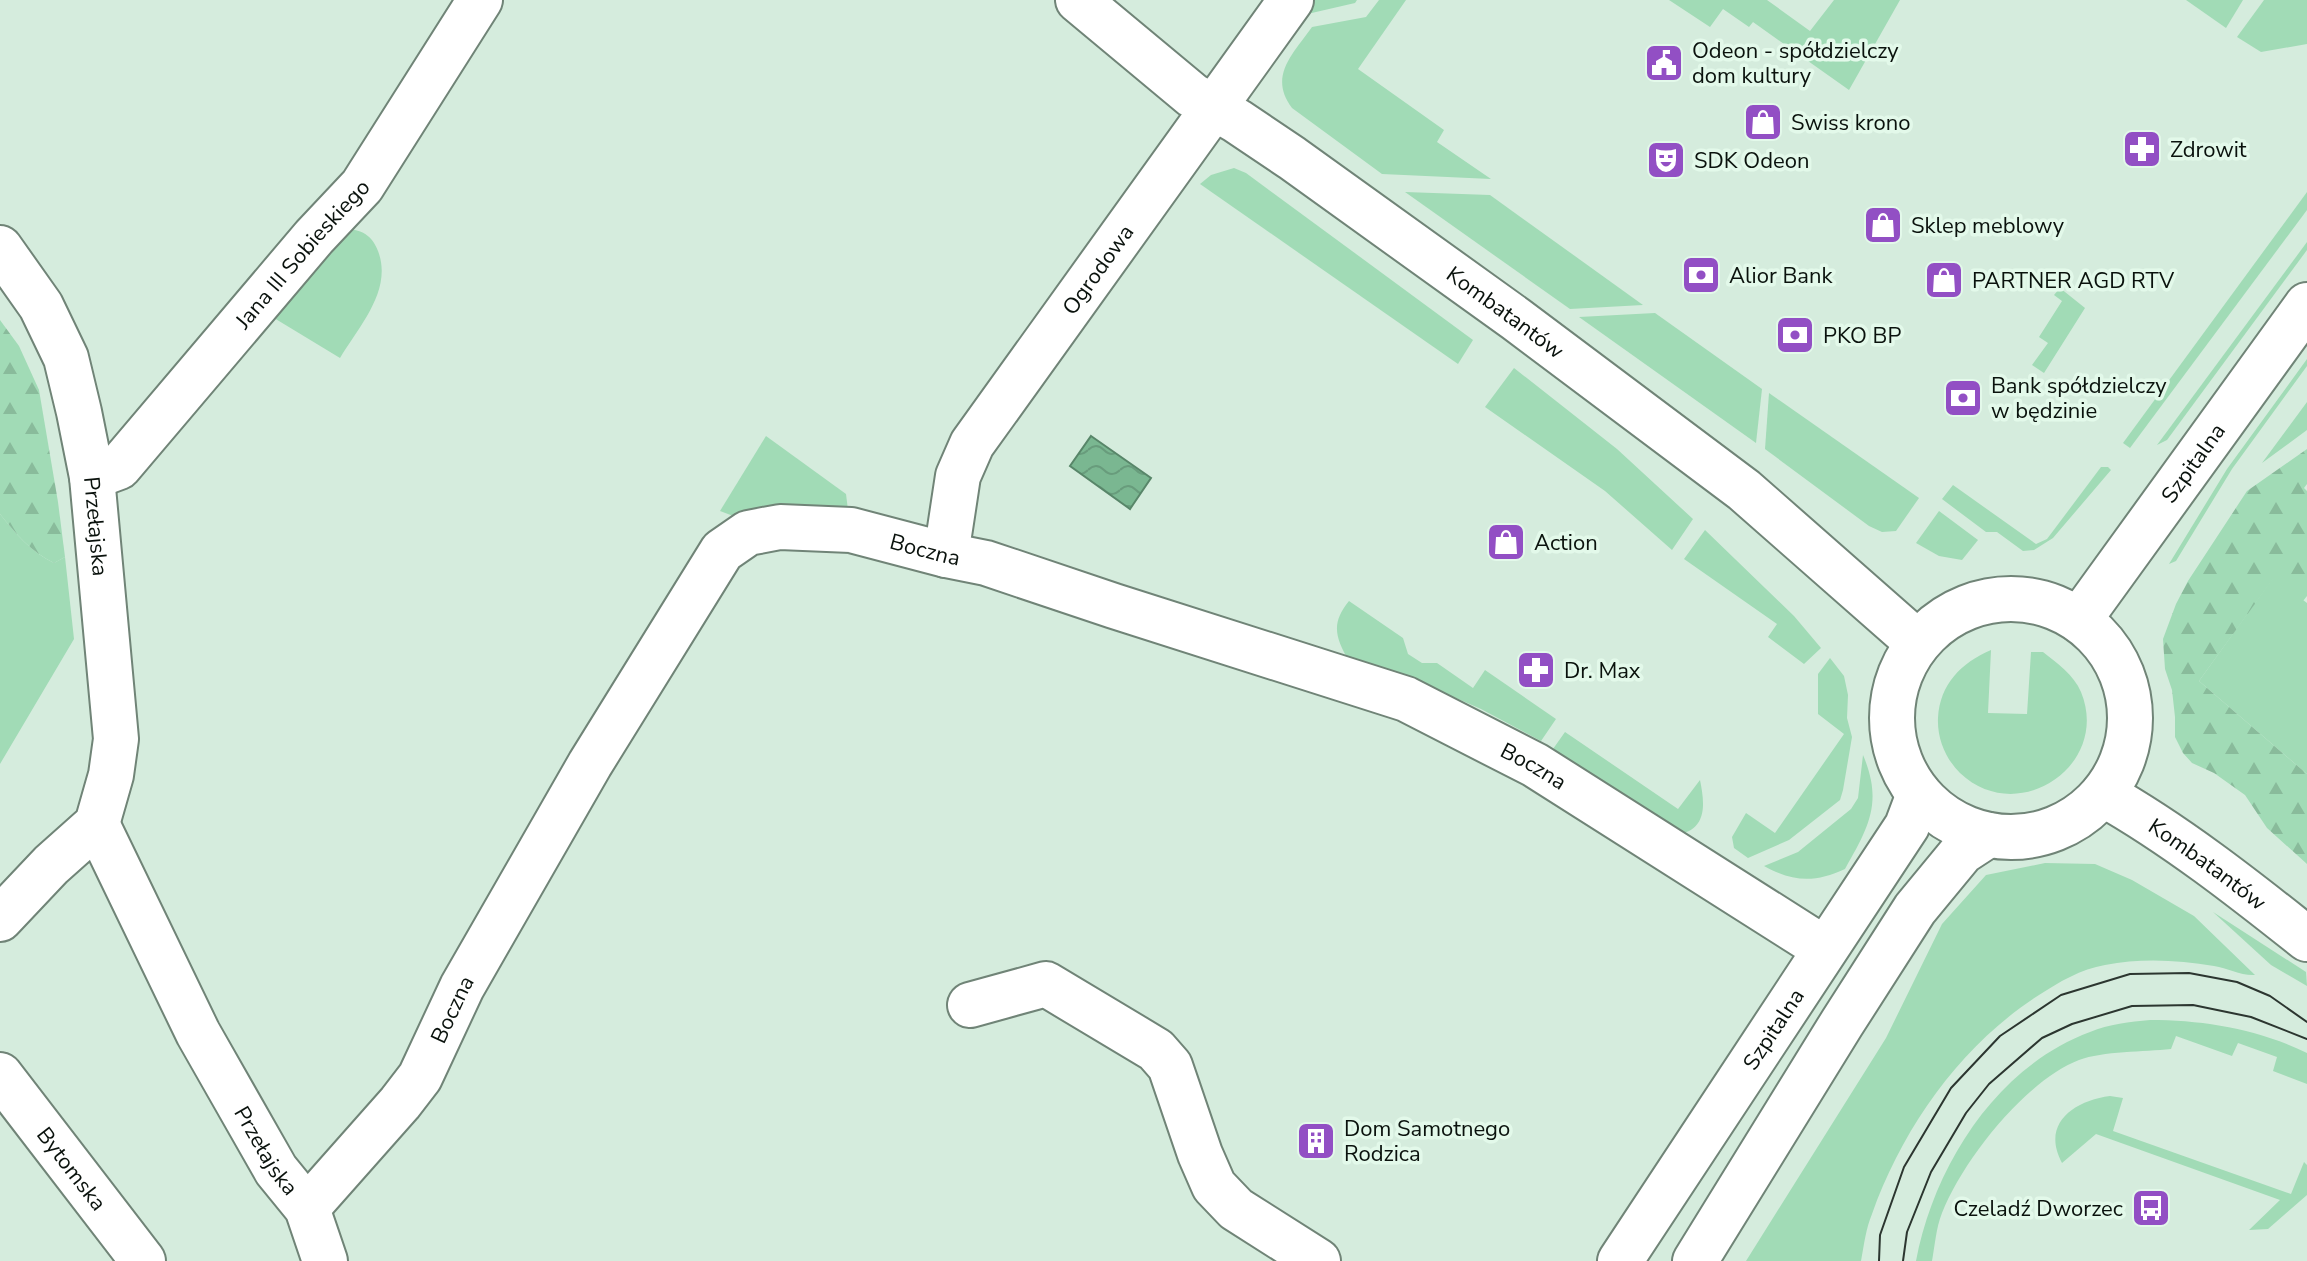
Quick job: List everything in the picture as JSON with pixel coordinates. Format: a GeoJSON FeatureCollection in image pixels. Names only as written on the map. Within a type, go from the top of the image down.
{"type":"FeatureCollection","features":[{"type":"Feature","properties":{"kind":"street","name":"Jana III Sobieskiego"},"geometry":{"type":"LineString","coordinates":[[92,477],[119,467],[314,237],[362,186],[480,0]]}},
{"type":"Feature","properties":{"kind":"street","name":"Kombatantów"},"geometry":{"type":"LineString","coordinates":[[1078,0],[1192,95],[1292,158],[1732,480],[1918,643]]}},
{"type":"Feature","properties":{"kind":"street","name":"Ogrodowa"},"geometry":{"type":"LineString","coordinates":[[946,555],[958,476],[972,444],[1291,0]]}},
{"type":"Feature","properties":{"kind":"street","name":"Przełajska"},"geometry":{"type":"LineString","coordinates":[[0,248],[41,306],[66,358],[92,477],[116,739],[111,775],[97,824],[198,1033],[276,1170],[307,1208],[325,1261]]}},
{"type":"Feature","properties":{"kind":"street","name":"Szpitalna"},"geometry":{"type":"LineString","coordinates":[[2079,620],[2307,305]]}},
{"type":"Feature","properties":{"kind":"street","name":"Boczna"},"geometry":{"type":"LineString","coordinates":[[307,1208],[420,1077],[462,987],[590,764],[722,551],[748,533],[780,527],[851,530],[986,563],[1406,699],[1535,765],[1825,949]]}},
{"type":"Feature","properties":{"kind":"street"},"geometry":{"type":"LineString","coordinates":[[2023,599],[2053,606],[2079,620],[2103,643],[2120,670],[2129,702],[2130,734],[2120,766],[2103,794],[2085,812],[2063,825],[2013,837],[1988,835],[1938,813],[1906,775],[1892,730],[1896,684],[1905,662],[1918,643],[1939,622],[1965,608],[1994,600],[2023,599]]}},
{"type":"Feature","properties":{"kind":"street","name":"Szpitalna"},"geometry":{"type":"LineString","coordinates":[[1620,1261],[1907,826],[1919,794]]}},
{"type":"Feature","properties":{"kind":"street","name":"Kombatantów"},"geometry":{"type":"LineString","coordinates":[[2103,794],[2132,810],[2307,939]]}},
{"type":"Feature","properties":{"kind":"street"},"geometry":{"type":"LineString","coordinates":[[0,919],[51,865],[97,824]]}},
{"type":"Feature","properties":{"kind":"street"},"geometry":{"type":"LineString","coordinates":[[1695,1261],[1915,909],[1962,852],[1988,835]]}},
{"type":"Feature","properties":{"kind":"street"},"geometry":{"type":"LineString","coordinates":[[970,1005],[1046,984],[1156,1050],[1170,1066],[1214,1186],[1236,1209],[1318,1261]]}},
{"type":"Feature","properties":{"kind":"street","name":"Bytomska"},"geometry":{"type":"LineString","coordinates":[[0,1075],[143,1261]]}},
{"type":"Feature","properties":{"kind":"green space"},"geometry":{"type":"Polygon","coordinates":[[[1314,0],[1357,0],[1303,15],[1314,0]]]}},
{"type":"Feature","properties":{"kind":"green space"},"geometry":{"type":"Polygon","coordinates":[[[1379,0],[1406,0],[1358,69],[1444,130],[1437,142],[1491,179],[1382,174],[1292,108],[1282,86],[1283,75],[1291,56],[1312,27],[1366,17],[1379,0]]]}},
{"type":"Feature","properties":{"kind":"green space"},"geometry":{"type":"Polygon","coordinates":[[[1669,0],[1767,0],[1810,31],[1834,0],[1900,0],[1849,90],[1753,22],[1749,27],[1723,9],[1710,27],[1669,0]]]}},
{"type":"Feature","properties":{"kind":"green space"},"geometry":{"type":"Polygon","coordinates":[[[2186,0],[2243,0],[2226,28],[2186,0]]]}},
{"type":"Feature","properties":{"kind":"green space"},"geometry":{"type":"Polygon","coordinates":[[[2264,0],[2307,0],[2307,44],[2261,52],[2237,37],[2264,0]]]}},
{"type":"Feature","properties":{"kind":"green space"},"geometry":{"type":"Polygon","coordinates":[[[1234,168],[1246,173],[1473,340],[1458,364],[1200,184],[1211,175],[1234,168]]]}},
{"type":"Feature","properties":{"kind":"green space"},"geometry":{"type":"Polygon","coordinates":[[[1405,192],[1490,195],[1643,305],[1570,309],[1405,192]]]}},
{"type":"Feature","properties":{"kind":"green space"},"geometry":{"type":"Polygon","coordinates":[[[2307,192],[2307,210],[2130,448],[2123,443],[2307,192]]]}},
{"type":"Feature","properties":{"kind":"green space"},"geometry":{"type":"Polygon","coordinates":[[[337,231],[361,232],[373,241],[381,265],[381,280],[372,307],[340,358],[274,318],[293,298],[337,231]]]}},
{"type":"Feature","properties":{"kind":"green space"},"geometry":{"type":"Polygon","coordinates":[[[2307,242],[2307,250],[2167,440],[2157,445],[2307,242]]]}},
{"type":"Feature","properties":{"kind":"green space"},"geometry":{"type":"Polygon","coordinates":[[[2060,288],[2085,308],[2044,373],[2032,365],[2048,343],[2039,337],[2062,301],[2054,295],[2060,288]]]}},
{"type":"Feature","properties":{"kind":"green space"},"geometry":{"type":"Polygon","coordinates":[[[1655,313],[1762,389],[1756,443],[1579,317],[1655,313]]]}},
{"type":"Feature","properties":{"kind":"green space"},"geometry":{"type":"Polygon","coordinates":[[[0,320],[19,346],[39,390],[65,557],[54,563],[31,548],[0,514],[0,320]]]}},
{"type":"Feature","properties":{"kind":"green space"},"geometry":{"type":"Polygon","coordinates":[[[2307,359],[2307,366],[2232,469],[2176,561],[2169,564],[2227,469],[2307,359]]]}},
{"type":"Feature","properties":{"kind":"green space"},"geometry":{"type":"Polygon","coordinates":[[[1514,368],[1617,449],[1693,519],[1672,550],[1605,491],[1485,407],[1514,368]]]}},
{"type":"Feature","properties":{"kind":"green space"},"geometry":{"type":"Polygon","coordinates":[[[1769,393],[1919,498],[1896,531],[1882,532],[1869,526],[1765,449],[1769,393]]]}},
{"type":"Feature","properties":{"kind":"green space"},"geometry":{"type":"Polygon","coordinates":[[[2307,402],[2307,430],[2262,463],[2307,402]]]}},
{"type":"Feature","properties":{"kind":"green space"},"geometry":{"type":"Polygon","coordinates":[[[766,436],[846,494],[848,510],[736,517],[720,511],[766,436]]]}},
{"type":"Feature","properties":{"kind":"green space"},"geometry":{"type":"Polygon","coordinates":[[[2307,449],[2307,484],[2304,488],[2307,491],[2307,596],[2303,601],[2273,579],[2199,681],[2307,774],[2307,864],[2267,828],[2245,795],[2214,773],[2192,763],[2183,753],[2175,737],[2172,690],[2165,669],[2163,639],[2188,581],[2247,491],[2307,449]]]}},
{"type":"Feature","properties":{"kind":"green space"},"geometry":{"type":"Polygon","coordinates":[[[2101,467],[2111,470],[2053,538],[2034,550],[2023,551],[1997,532],[1986,532],[1942,499],[1953,485],[2036,544],[2047,539],[2101,467]]]}},
{"type":"Feature","properties":{"kind":"green space"},"geometry":{"type":"Polygon","coordinates":[[[1939,511],[1978,540],[1962,560],[1939,556],[1916,543],[1939,511]]]}},
{"type":"Feature","properties":{"kind":"green space"},"geometry":{"type":"Polygon","coordinates":[[[0,514],[38,554],[54,563],[65,557],[74,639],[0,764],[0,514]]]}},
{"type":"Feature","properties":{"kind":"green space"},"geometry":{"type":"Polygon","coordinates":[[[1705,530],[1794,616],[1821,648],[1804,664],[1768,637],[1777,624],[1684,559],[1705,530]]]}},
{"type":"Feature","properties":{"kind":"green space"},"geometry":{"type":"Polygon","coordinates":[[[2273,578],[2307,603],[2307,774],[2199,681],[2273,578]]]}},
{"type":"Feature","properties":{"kind":"green space"},"geometry":{"type":"Polygon","coordinates":[[[1349,601],[1403,638],[1408,654],[1422,663],[1437,663],[1473,688],[1485,670],[1556,719],[1541,741],[1481,709],[1426,685],[1349,661],[1338,637],[1337,623],[1349,601]]]}},
{"type":"Feature","properties":{"kind":"green space"},"geometry":{"type":"Polygon","coordinates":[[[1991,650],[1988,713],[2027,714],[2031,652],[2043,652],[2054,660],[2070,675],[2081,692],[2087,719],[2083,743],[2071,764],[2054,780],[2032,791],[2008,794],[1983,788],[1960,773],[1941,741],[1938,718],[1948,685],[1970,661],[1991,650]]]}},
{"type":"Feature","properties":{"kind":"green space"},"geometry":{"type":"Polygon","coordinates":[[[1830,658],[1844,676],[1848,695],[1847,718],[1852,737],[1840,800],[1789,840],[1748,858],[1734,848],[1732,837],[1746,813],[1775,833],[1844,734],[1818,714],[1818,674],[1830,658]]]}},
{"type":"Feature","properties":{"kind":"green space"},"geometry":{"type":"Polygon","coordinates":[[[1565,732],[1678,809],[1700,780],[1701,818],[1684,833],[1553,749],[1565,732]]]}},
{"type":"Feature","properties":{"kind":"green space"},"geometry":{"type":"Polygon","coordinates":[[[1863,755],[1872,787],[1870,814],[1867,827],[1845,869],[1824,877],[1804,879],[1764,866],[1798,852],[1851,809],[1858,798],[1863,755]]]}},
{"type":"Feature","properties":{"kind":"green space"},"geometry":{"type":"Polygon","coordinates":[[[2045,863],[2095,864],[2132,880],[2194,916],[2255,975],[2200,964],[2146,961],[2096,967],[2062,981],[2011,1015],[1984,1038],[1938,1091],[1900,1150],[1885,1182],[1868,1225],[1861,1261],[1746,1261],[1886,1038],[1942,924],[1986,875],[2045,863]]]}},
{"type":"Feature","properties":{"kind":"green space"},"geometry":{"type":"Polygon","coordinates":[[[2213,912],[2306,972],[2307,986],[2271,965],[2213,912]]]}},
{"type":"Feature","properties":{"kind":"green space"},"geometry":{"type":"Polygon","coordinates":[[[2150,1020],[2230,1028],[2288,1045],[2307,1053],[2307,1084],[2273,1071],[2277,1057],[2238,1043],[2232,1056],[2176,1036],[2171,1049],[2112,1053],[2079,1060],[2038,1085],[1998,1124],[1952,1192],[1940,1219],[1932,1261],[1916,1261],[1925,1225],[1954,1156],[1974,1124],[1998,1095],[2026,1069],[2056,1048],[2105,1027],[2150,1020]]]}},
{"type":"Feature","properties":{"kind":"green space"},"geometry":{"type":"Polygon","coordinates":[[[2110,1096],[2123,1098],[2113,1131],[2291,1194],[2304,1162],[2307,1165],[2307,1195],[2268,1229],[2249,1230],[2280,1200],[2096,1134],[2062,1163],[2055,1137],[2064,1117],[2084,1103],[2110,1096]]]}},
{"type":"Feature","properties":{"kind":"water"},"geometry":{"type":"Polygon","coordinates":[[[1091,436],[1151,478],[1130,509],[1070,466],[1091,436]]]}},
{"type":"Feature","properties":{"kind":"tram line"},"geometry":{"type":"LineString","coordinates":[[1879,1261],[1880,1235],[1904,1167],[1951,1088],[2000,1036],[2061,995],[2130,974],[2189,973],[2237,982],[2270,996],[2307,1022]]}},
{"type":"Feature","properties":{"kind":"tram line"},"geometry":{"type":"LineString","coordinates":[[1903,1261],[1907,1232],[1931,1172],[1966,1113],[1989,1084],[2042,1038],[2072,1024],[2132,1006],[2193,1005],[2251,1017],[2307,1039]]}},
{"type":"Feature","properties":{"kind":"place","name":"Odeon - spółdzielczy dom kultury"},"geometry":{"type":"Point","coordinates":[1664,63]}},
{"type":"Feature","properties":{"kind":"place","name":"Swiss krono"},"geometry":{"type":"Point","coordinates":[1763,122]}},
{"type":"Feature","properties":{"kind":"place","name":"Zdrowit"},"geometry":{"type":"Point","coordinates":[2142,149]}},
{"type":"Feature","properties":{"kind":"place","name":"SDK Odeon"},"geometry":{"type":"Point","coordinates":[1666,160]}},
{"type":"Feature","properties":{"kind":"place","name":"Sklep meblowy"},"geometry":{"type":"Point","coordinates":[1883,225]}},
{"type":"Feature","properties":{"kind":"place","name":"Alior Bank"},"geometry":{"type":"Point","coordinates":[1701,275]}},
{"type":"Feature","properties":{"kind":"place","name":"PARTNER AGD RTV"},"geometry":{"type":"Point","coordinates":[1944,280]}},
{"type":"Feature","properties":{"kind":"place","name":"PKO BP"},"geometry":{"type":"Point","coordinates":[1795,335]}},
{"type":"Feature","properties":{"kind":"place","name":"Bank spółdzielczy w będzinie"},"geometry":{"type":"Point","coordinates":[1963,398]}},
{"type":"Feature","properties":{"kind":"place","name":"Action"},"geometry":{"type":"Point","coordinates":[1506,542]}},
{"type":"Feature","properties":{"kind":"place","name":"Dr. Max"},"geometry":{"type":"Point","coordinates":[1536,670]}},
{"type":"Feature","properties":{"kind":"place","name":"Dom Samotnego Rodzica"},"geometry":{"type":"Point","coordinates":[1316,1141]}},
{"type":"Feature","properties":{"kind":"place","name":"Czeladź Dworzec"},"geometry":{"type":"Point","coordinates":[2151,1208]}}]}
